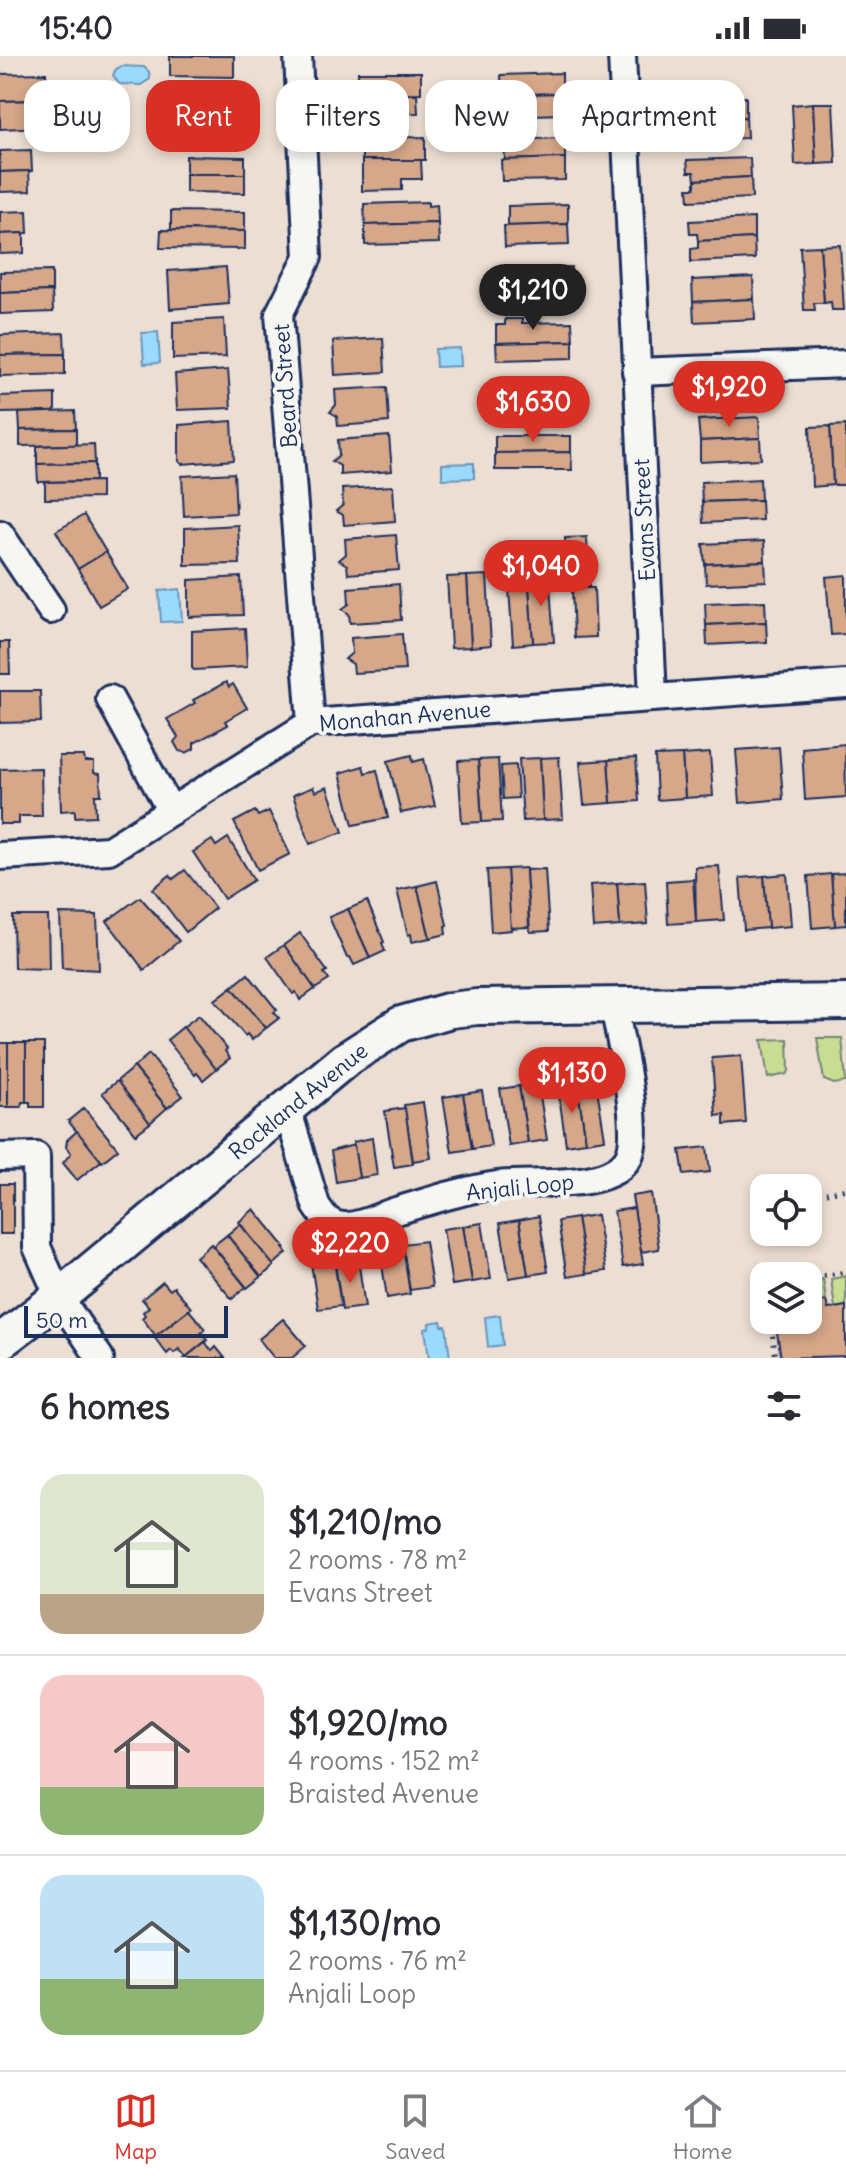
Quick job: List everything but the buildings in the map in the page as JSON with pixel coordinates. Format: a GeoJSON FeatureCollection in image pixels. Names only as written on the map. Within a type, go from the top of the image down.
{"type":"FeatureCollection","features":[{"type":"Feature","properties":{"kind":"street","name":"Beard Street"},"geometry":{"type":"LineString","coordinates":[[298,56],[308,257],[279,314],[311,723]]}},
{"type":"Feature","properties":{"kind":"street","name":"Evans Street"},"geometry":{"type":"LineString","coordinates":[[622,56],[653,696]]}},
{"type":"Feature","properties":{"kind":"street"},"geometry":{"type":"LineString","coordinates":[[636,372],[846,364]]}},
{"type":"Feature","properties":{"kind":"street"},"geometry":{"type":"LineString","coordinates":[[0,534],[51,610]]}},
{"type":"Feature","properties":{"kind":"street","name":"Monahan Avenue"},"geometry":{"type":"LineString","coordinates":[[0,856],[109,850],[311,723],[846,684]]}},
{"type":"Feature","properties":{"kind":"street"},"geometry":{"type":"LineString","coordinates":[[110,699],[171,811]]}},
{"type":"Feature","properties":{"kind":"street","name":"Rockland Avenue"},"geometry":{"type":"LineString","coordinates":[[0,1342],[59,1297],[345,1060],[401,1024],[425,1016],[477,1007],[846,1002]]}},
{"type":"Feature","properties":{"kind":"street","name":"Anjali Loop"},"geometry":{"type":"LineString","coordinates":[[287,1108],[316,1205],[323,1217],[333,1225],[359,1224],[455,1194],[497,1185],[607,1176],[628,1157],[634,1129],[614,1005]]}},
{"type":"Feature","properties":{"kind":"street"},"geometry":{"type":"LineString","coordinates":[[0,1157],[36,1156],[37,1247],[59,1297],[100,1358]]}},
{"type":"Feature","properties":{"kind":"path"},"geometry":{"type":"LineString","coordinates":[[826,1193],[846,1189]]}},
{"type":"Feature","properties":{"kind":"path"},"geometry":{"type":"LineString","coordinates":[[822,1276],[846,1272]]}},
{"type":"Feature","properties":{"kind":"path"},"geometry":{"type":"LineString","coordinates":[[772,1334],[776,1358]]}},
{"type":"Feature","properties":{"kind":"green space"},"geometry":{"type":"Polygon","coordinates":[[[817,1038],[842,1038],[846,1082],[834,1084],[824,1080],[817,1038]]]}},
{"type":"Feature","properties":{"kind":"green space"},"geometry":{"type":"Polygon","coordinates":[[[788,1039],[789,1071],[768,1078],[762,1040],[788,1039]]]}},
{"type":"Feature","properties":{"kind":"green space"},"geometry":{"type":"Polygon","coordinates":[[[846,1276],[846,1306],[835,1308],[831,1279],[846,1276]]]}},
{"type":"Feature","properties":{"kind":"green space"},"geometry":{"type":"Polygon","coordinates":[[[822,1279],[826,1301],[822,1302],[822,1279]]]}},
{"type":"Feature","properties":{"kind":"water"},"geometry":{"type":"Polygon","coordinates":[[[122,66],[144,67],[150,79],[141,85],[130,84],[130,80],[116,80],[113,75],[122,66]]]}},
{"type":"Feature","properties":{"kind":"water"},"geometry":{"type":"Polygon","coordinates":[[[158,332],[160,363],[144,364],[142,333],[158,332]]]}},
{"type":"Feature","properties":{"kind":"water"},"geometry":{"type":"Polygon","coordinates":[[[460,348],[461,366],[436,367],[435,349],[460,348]]]}},
{"type":"Feature","properties":{"kind":"water"},"geometry":{"type":"Polygon","coordinates":[[[474,463],[474,478],[442,479],[442,464],[474,463]]]}},
{"type":"Feature","properties":{"kind":"water"},"geometry":{"type":"Polygon","coordinates":[[[180,589],[182,621],[161,622],[159,591],[180,589]]]}},
{"type":"Feature","properties":{"kind":"water"},"geometry":{"type":"Polygon","coordinates":[[[500,1315],[503,1345],[488,1347],[485,1317],[500,1315]]]}},
{"type":"Feature","properties":{"kind":"water"},"geometry":{"type":"Polygon","coordinates":[[[441,1321],[442,1326],[446,1326],[450,1358],[429,1358],[425,1329],[429,1328],[429,1323],[441,1321]]]}}]}
